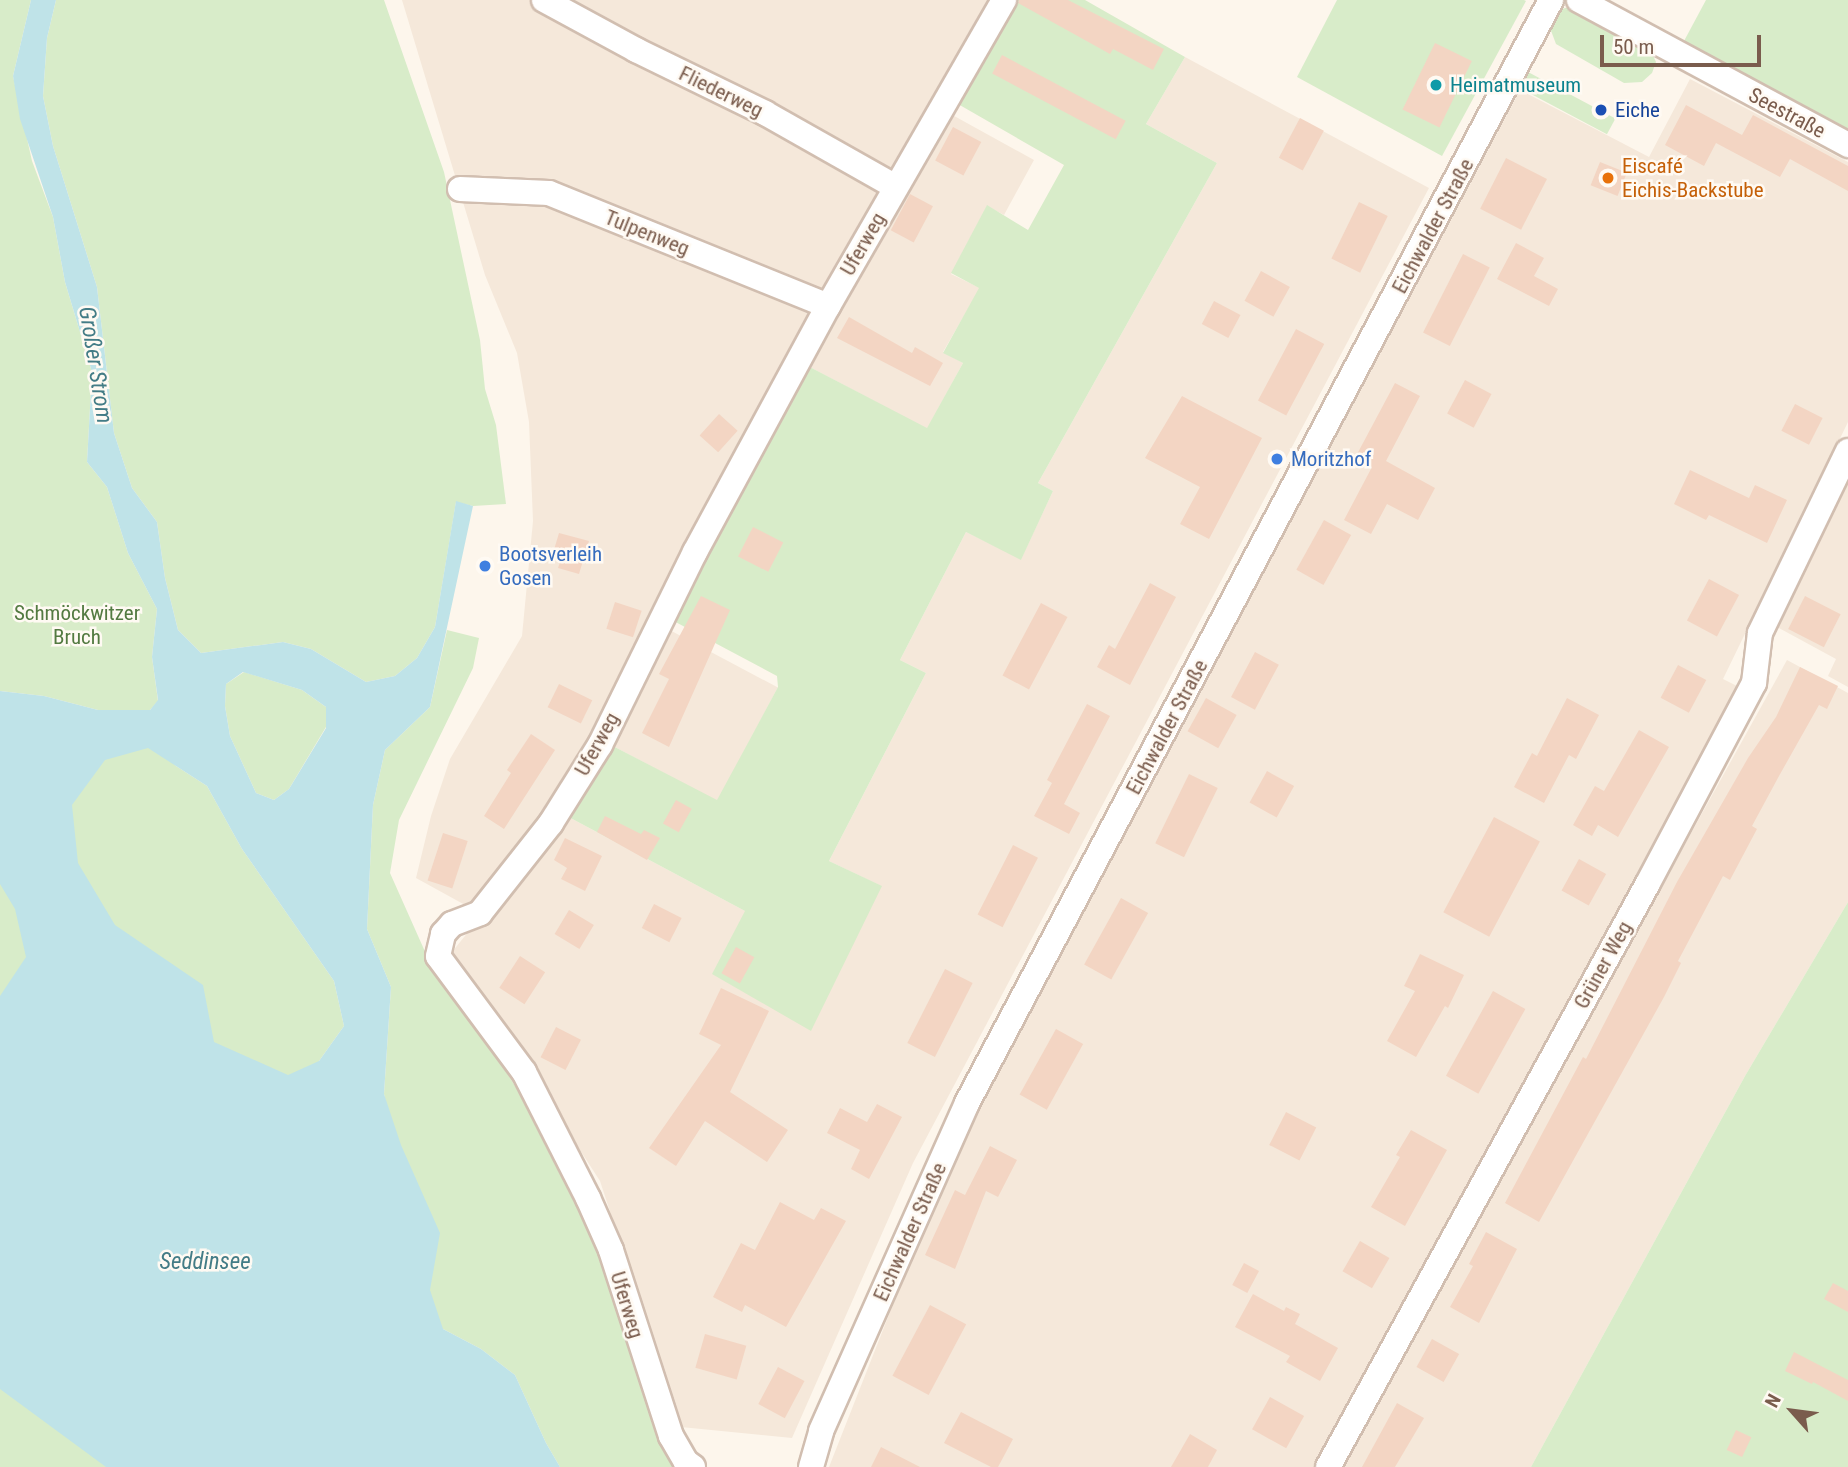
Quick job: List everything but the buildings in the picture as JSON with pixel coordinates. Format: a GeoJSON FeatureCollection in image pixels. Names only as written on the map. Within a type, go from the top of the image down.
{"type":"FeatureCollection","features":[{"type":"Feature","properties":{"kind":"street","name":"Fliederweg"},"geometry":{"type":"LineString","coordinates":[[544,0],[636,50],[765,113],[896,187]]}},
{"type":"Feature","properties":{"kind":"street","name":"Uferweg"},"geometry":{"type":"LineString","coordinates":[[693,1467],[686,1462],[671,1436],[611,1250],[588,1198],[524,1072],[438,956],[443,934],[452,924],[480,913],[551,823],[600,745],[695,552],[828,306],[1004,0]]}},
{"type":"Feature","properties":{"kind":"street","name":"Eichwalder Straße"},"geometry":{"type":"LineString","coordinates":[[811,1467],[821,1430],[967,1103],[1551,0]]}},
{"type":"Feature","properties":{"kind":"street","name":"Seestraße"},"geometry":{"type":"LineString","coordinates":[[1579,0],[1848,145]]}},
{"type":"Feature","properties":{"kind":"street","name":"Tulpenweg"},"geometry":{"type":"LineString","coordinates":[[460,189],[549,193],[828,306]]}},
{"type":"Feature","properties":{"kind":"street","name":"Grüner Weg"},"geometry":{"type":"LineString","coordinates":[[1328,1467],[1647,885],[1754,683],[1760,633],[1848,452]]}},
{"type":"Feature","properties":{"kind":"shaded area"},"geometry":{"type":"Polygon","coordinates":[[[402,0],[993,0],[591,745],[476,911],[416,878],[431,816],[450,759],[522,636],[533,521],[529,422],[517,353],[485,275],[402,0]]]}},
{"type":"Feature","properties":{"kind":"shaded area"},"geometry":{"type":"Polygon","coordinates":[[[1185,57],[1429,188],[913,1163],[792,1438],[681,1427],[600,1181],[452,952],[563,814],[745,911],[881,886],[829,861],[926,673],[900,660],[966,532],[1021,559],[1053,491],[1038,483],[1217,163],[1146,124],[1185,57]]]}},
{"type":"Feature","properties":{"kind":"shaded area"},"geometry":{"type":"Polygon","coordinates":[[[1690,79],[1848,162],[1848,422],[1723,679],[1741,688],[1315,1467],[829,1467],[905,1274],[974,1119],[1520,90],[1649,157],[1690,79]]]}},
{"type":"Feature","properties":{"kind":"shaded area"},"geometry":{"type":"Polygon","coordinates":[[[947,112],[1034,160],[1004,215],[987,206],[951,274],[980,288],[943,352],[963,363],[927,429],[804,364],[947,112]]]}},
{"type":"Feature","properties":{"kind":"shaded area"},"geometry":{"type":"Polygon","coordinates":[[[1848,481],[1848,687],[1828,676],[1836,659],[1777,627],[1848,481]]]}},
{"type":"Feature","properties":{"kind":"shaded area"},"geometry":{"type":"Polygon","coordinates":[[[664,627],[778,688],[717,801],[603,741],[664,627]]]}},
{"type":"Feature","properties":{"kind":"shaded area"},"geometry":{"type":"Polygon","coordinates":[[[1787,660],[1848,693],[1848,902],[1745,1076],[1531,1467],[1340,1467],[1787,660]]]}},
{"type":"Feature","properties":{"kind":"green space","name":"Schmöckwitzer Bruch"},"geometry":{"type":"Polygon","coordinates":[[[0,0],[31,0],[13,76],[32,161],[53,217],[65,282],[92,372],[87,462],[107,487],[128,553],[157,609],[152,657],[158,701],[150,710],[98,710],[44,696],[0,691],[0,0]]]}},
{"type":"Feature","properties":{"kind":"green space"},"geometry":{"type":"Polygon","coordinates":[[[56,0],[384,0],[444,172],[480,340],[485,389],[496,425],[506,504],[473,506],[456,502],[435,627],[417,658],[395,676],[366,682],[311,649],[283,642],[201,653],[178,630],[165,578],[157,522],[132,488],[114,433],[97,287],[53,146],[43,96],[47,38],[56,0]]]}},
{"type":"Feature","properties":{"kind":"green space"},"geometry":{"type":"Polygon","coordinates":[[[1007,0],[1085,0],[1185,57],[1146,124],[1217,163],[1038,483],[1053,491],[1021,560],[966,532],[900,660],[926,673],[829,861],[882,886],[811,1031],[712,974],[745,911],[563,814],[609,744],[717,800],[778,687],[777,676],[668,618],[804,364],[927,428],[963,363],[943,353],[979,288],[951,273],[987,205],[1028,230],[1064,165],[951,100],[1007,0]]]}},
{"type":"Feature","properties":{"kind":"green space"},"geometry":{"type":"Polygon","coordinates":[[[1337,0],[1526,1],[1442,156],[1297,77],[1337,0]]]}},
{"type":"Feature","properties":{"kind":"green space"},"geometry":{"type":"Polygon","coordinates":[[[1706,0],[1848,0],[1848,130],[1684,41],[1706,0]]]}},
{"type":"Feature","properties":{"kind":"green space"},"geometry":{"type":"Polygon","coordinates":[[[1569,7],[1651,51],[1656,62],[1652,73],[1642,82],[1624,83],[1556,44],[1550,28],[1552,18],[1558,10],[1569,7]]]}},
{"type":"Feature","properties":{"kind":"green space"},"geometry":{"type":"Polygon","coordinates":[[[1528,72],[1615,118],[1607,134],[1520,88],[1528,72]]]}},
{"type":"Feature","properties":{"kind":"green space"},"geometry":{"type":"Polygon","coordinates":[[[447,630],[479,638],[473,668],[399,820],[390,873],[435,974],[485,1037],[582,1195],[680,1467],[560,1467],[515,1375],[481,1349],[443,1329],[438,1331],[384,1094],[391,987],[367,929],[373,805],[385,750],[430,707],[447,630]]]}},
{"type":"Feature","properties":{"kind":"green space"},"geometry":{"type":"Polygon","coordinates":[[[244,672],[302,690],[326,707],[326,727],[289,789],[274,800],[256,793],[230,736],[225,706],[226,684],[244,672]]]}},
{"type":"Feature","properties":{"kind":"green space"},"geometry":{"type":"Polygon","coordinates":[[[137,728],[176,766],[207,786],[242,849],[334,981],[344,1026],[319,1061],[318,1467],[0,1467],[0,829],[137,728]]]}},
{"type":"Feature","properties":{"kind":"green space"},"geometry":{"type":"Polygon","coordinates":[[[1848,902],[1848,1467],[1531,1467],[1745,1076],[1848,902]]]}},
{"type":"Feature","properties":{"kind":"water","name":"Seddinsee"},"geometry":{"type":"Polygon","coordinates":[[[31,0],[56,0],[47,38],[43,96],[53,146],[97,287],[114,433],[132,488],[157,522],[165,578],[178,630],[201,653],[283,642],[311,649],[366,682],[395,676],[417,658],[435,627],[456,501],[473,506],[430,707],[385,750],[373,805],[367,929],[391,987],[384,1094],[401,1145],[440,1233],[430,1290],[443,1329],[481,1349],[515,1375],[560,1467],[106,1467],[0,1389],[0,996],[26,957],[15,909],[0,884],[0,691],[44,696],[98,710],[150,710],[158,700],[152,657],[157,609],[128,553],[107,487],[87,462],[92,372],[65,282],[53,217],[20,119],[13,76],[31,0]],[[243,672],[226,684],[225,706],[230,736],[256,793],[274,800],[289,789],[326,728],[326,707],[302,690],[243,672]],[[148,748],[105,760],[72,805],[78,863],[115,925],[203,985],[214,1042],[288,1075],[319,1061],[344,1026],[334,981],[242,849],[207,786],[148,748]]]}},
{"type":"Feature","properties":{"kind":"place","name":"Heimatmuseum"},"geometry":{"type":"Point","coordinates":[1436,85]}},
{"type":"Feature","properties":{"kind":"place","name":"Eiche"},"geometry":{"type":"Point","coordinates":[1601,110]}},
{"type":"Feature","properties":{"kind":"place","name":"Eiscafé Eichis-Backstube"},"geometry":{"type":"Point","coordinates":[1608,178]}},
{"type":"Feature","properties":{"kind":"place","name":"Moritzhof"},"geometry":{"type":"Point","coordinates":[1277,459]}},
{"type":"Feature","properties":{"kind":"place","name":"Bootsverleih Gosen"},"geometry":{"type":"Point","coordinates":[485,566]}},
{"type":"Feature","properties":{"kind":"water label","name":"Großer Strom"},"geometry":{"type":"Point","coordinates":[95,365]}}]}
